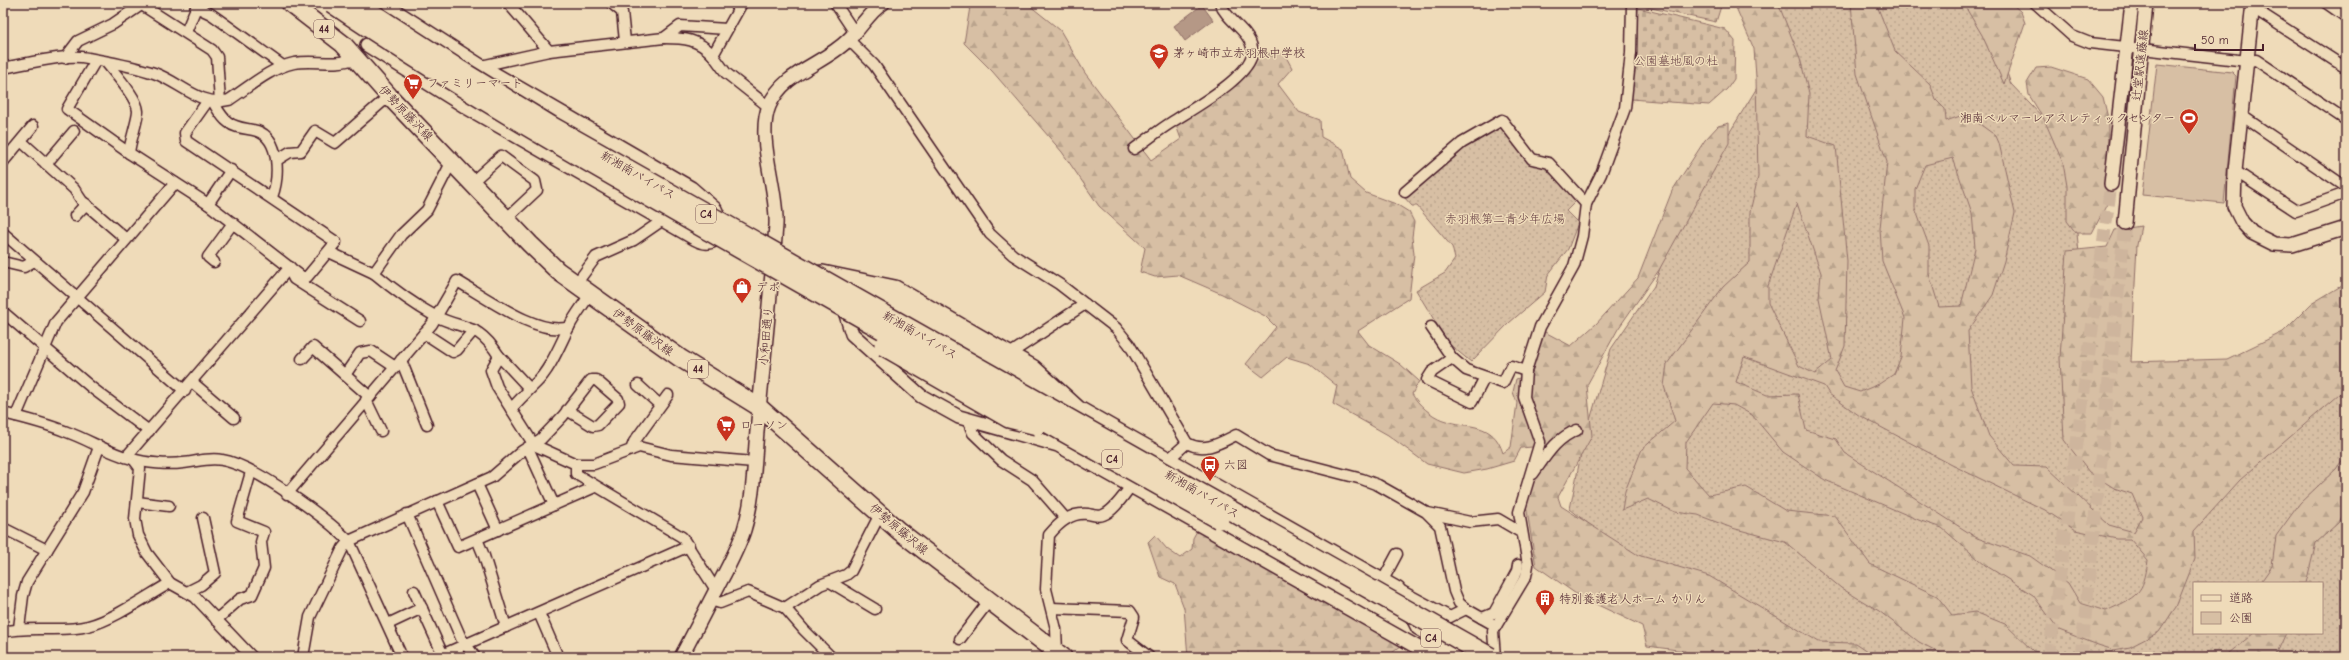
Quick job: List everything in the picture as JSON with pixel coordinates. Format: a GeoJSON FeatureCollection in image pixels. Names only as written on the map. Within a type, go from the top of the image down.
{"type":"FeatureCollection","features":[{"type":"Feature","properties":{"kind":"highway","name":"新湘南バイパス"},"geometry":{"type":"LineString","coordinates":[[332,3],[498,110],[824,285]]}},
{"type":"Feature","properties":{"kind":"highway","name":"新湘南バイパス"},"geometry":{"type":"LineString","coordinates":[[356,3],[504,98],[1464,657]]}},
{"type":"Feature","properties":{"kind":"highway"},"geometry":{"type":"LineString","coordinates":[[824,285],[869,337],[939,379],[1009,418],[1059,422]]}},
{"type":"Feature","properties":{"kind":"highway","name":"新湘南バイパス"},"geometry":{"type":"LineString","coordinates":[[1059,422],[1490,657]]}},
{"type":"Feature","properties":{"kind":"main road","name":"伊勢原藤沢線"},"geometry":{"type":"LineString","coordinates":[[290,3],[343,44],[389,96],[542,257],[576,284],[680,358],[759,407],[836,473],[880,514],[989,601],[1060,654]]}},
{"type":"Feature","properties":{"kind":"street"},"geometry":{"type":"LineString","coordinates":[[508,3],[549,51]]}},
{"type":"Feature","properties":{"kind":"street"},"geometry":{"type":"LineString","coordinates":[[611,3],[622,12],[624,41]]}},
{"type":"Feature","properties":{"kind":"street"},"geometry":{"type":"LineString","coordinates":[[713,54],[742,3]]}},
{"type":"Feature","properties":{"kind":"street"},"geometry":{"type":"LineString","coordinates":[[835,3],[852,37],[874,65],[990,234],[1013,255],[1059,284],[1106,320],[1129,344],[1186,443],[1193,447],[1204,448],[1236,435],[1269,455],[1362,479],[1378,485],[1426,512],[1440,526],[1454,591],[1459,603],[1466,609],[1496,626]]}},
{"type":"Feature","properties":{"kind":"street","name":"小和田通り"},"geometry":{"type":"LineString","coordinates":[[681,657],[735,554],[745,529],[754,462],[769,320],[778,263],[774,194],[765,137],[769,107],[778,90],[792,76],[826,58],[852,37],[872,12],[883,3]]}},
{"type":"Feature","properties":{"kind":"street"},"geometry":{"type":"LineString","coordinates":[[1134,149],[1172,122],[1209,100],[1246,68],[1252,59],[1253,49],[1250,41],[1224,11],[1220,3]]}},
{"type":"Feature","properties":{"kind":"street"},"geometry":{"type":"LineString","coordinates":[[1495,657],[1493,631],[1526,576],[1528,558],[1522,533],[1520,512],[1540,442],[1524,397],[1526,371],[1540,327],[1574,266],[1582,236],[1586,204],[1601,174],[1625,108],[1631,53],[1632,3]]}},
{"type":"Feature","properties":{"kind":"street","name":"辻堂駅遠藤線"},"geometry":{"type":"LineString","coordinates":[[2111,184],[2132,3]]}},
{"type":"Feature","properties":{"kind":"street","name":"辻堂駅遠藤線"},"geometry":{"type":"LineString","coordinates":[[2125,223],[2146,3]]}},
{"type":"Feature","properties":{"kind":"street"},"geometry":{"type":"LineString","coordinates":[[2326,3],[2346,17]]}},
{"type":"Feature","properties":{"kind":"street"},"geometry":{"type":"LineString","coordinates":[[65,58],[78,41],[113,24],[143,4],[206,45],[217,57],[214,102],[185,133],[186,141],[272,197],[336,242],[307,276],[302,277],[208,204],[129,153],[67,109],[101,61]]}},
{"type":"Feature","properties":{"kind":"street"},"geometry":{"type":"LineString","coordinates":[[2039,4],[2072,36],[2090,43],[2247,61],[2256,60],[2346,120]]}},
{"type":"Feature","properties":{"kind":"street"},"geometry":{"type":"LineString","coordinates":[[186,32],[197,5],[283,66]]}},
{"type":"Feature","properties":{"kind":"street"},"geometry":{"type":"LineString","coordinates":[[214,102],[229,100],[283,66],[313,61],[349,61],[355,58],[368,45],[386,5],[481,66],[685,184],[704,198],[715,209],[723,227],[731,235],[778,263],[824,285],[842,304],[852,334],[921,396],[968,421],[1058,445],[1424,651],[1442,654],[1449,652],[1458,657]]}},
{"type":"Feature","properties":{"kind":"street"},"geometry":{"type":"LineString","coordinates":[[2346,65],[2343,66],[2253,5],[2235,171],[2234,206],[2242,222],[2252,233],[2262,240],[2274,244],[2292,245],[2346,228]]}},
{"type":"Feature","properties":{"kind":"street"},"geometry":{"type":"LineString","coordinates":[[664,38],[680,26],[726,29]]}},
{"type":"Feature","properties":{"kind":"street"},"geometry":{"type":"LineString","coordinates":[[481,66],[549,51],[624,41],[688,38],[704,46],[713,54],[726,73],[769,107]]}},
{"type":"Feature","properties":{"kind":"street"},"geometry":{"type":"LineString","coordinates":[[368,45],[466,107],[704,243],[712,242],[723,235],[731,235]]}},
{"type":"Feature","properties":{"kind":"street"},"geometry":{"type":"LineString","coordinates":[[3,68],[80,57],[153,73],[214,102],[228,123],[237,127],[258,131],[265,136],[277,160],[275,190],[272,197]]}},
{"type":"Feature","properties":{"kind":"street"},"geometry":{"type":"LineString","coordinates":[[101,61],[134,101],[138,112],[130,138],[129,153]]}},
{"type":"Feature","properties":{"kind":"street"},"geometry":{"type":"LineString","coordinates":[[466,107],[481,66]]}},
{"type":"Feature","properties":{"kind":"street"},"geometry":{"type":"LineString","coordinates":[[277,160],[290,152],[301,151],[315,131],[335,143],[389,96]]}},
{"type":"Feature","properties":{"kind":"street"},"geometry":{"type":"LineString","coordinates":[[2241,115],[2346,186]]}},
{"type":"Feature","properties":{"kind":"street"},"geometry":{"type":"LineString","coordinates":[[1405,192],[1462,143],[1502,120],[1532,159],[1549,163],[1586,204]]}},
{"type":"Feature","properties":{"kind":"street"},"geometry":{"type":"LineString","coordinates":[[3,162],[33,126]]}},
{"type":"Feature","properties":{"kind":"street"},"geometry":{"type":"LineString","coordinates":[[46,164],[74,131]]}},
{"type":"Feature","properties":{"kind":"street"},"geometry":{"type":"LineString","coordinates":[[21,141],[74,189],[86,204],[126,239]]}},
{"type":"Feature","properties":{"kind":"street"},"geometry":{"type":"LineString","coordinates":[[472,182],[501,156],[535,181],[537,190],[506,219]]}},
{"type":"Feature","properties":{"kind":"street"},"geometry":{"type":"LineString","coordinates":[[374,273],[402,235],[427,210],[452,161]]}},
{"type":"Feature","properties":{"kind":"street"},"geometry":{"type":"LineString","coordinates":[[208,204],[231,170]]}},
{"type":"Feature","properties":{"kind":"street"},"geometry":{"type":"LineString","coordinates":[[2235,171],[2296,211],[2346,193]]}},
{"type":"Feature","properties":{"kind":"street"},"geometry":{"type":"LineString","coordinates":[[16,416],[56,322],[174,183]]}},
{"type":"Feature","properties":{"kind":"street"},"geometry":{"type":"LineString","coordinates":[[576,284],[596,257],[668,223],[692,224],[704,207],[704,198]]}},
{"type":"Feature","properties":{"kind":"street"},"geometry":{"type":"LineString","coordinates":[[75,216],[86,204]]}},
{"type":"Feature","properties":{"kind":"street"},"geometry":{"type":"LineString","coordinates":[[214,262],[208,257],[233,223]]}},
{"type":"Feature","properties":{"kind":"street"},"geometry":{"type":"LineString","coordinates":[[3,233],[75,298],[184,391]]}},
{"type":"Feature","properties":{"kind":"street"},"geometry":{"type":"LineString","coordinates":[[329,252],[374,273],[391,288],[437,316],[474,330],[491,344],[499,356],[529,388]]}},
{"type":"Feature","properties":{"kind":"street"},"geometry":{"type":"LineString","coordinates":[[3,262],[24,267],[34,261]]}},
{"type":"Feature","properties":{"kind":"street"},"geometry":{"type":"LineString","coordinates":[[290,267],[294,280],[360,321]]}},
{"type":"Feature","properties":{"kind":"street"},"geometry":{"type":"LineString","coordinates":[[130,459],[149,431],[290,267]]}},
{"type":"Feature","properties":{"kind":"street"},"geometry":{"type":"LineString","coordinates":[[287,494],[424,333],[437,316],[457,281],[540,326],[563,329],[569,326]]}},
{"type":"Feature","properties":{"kind":"street"},"geometry":{"type":"LineString","coordinates":[[824,285],[895,287],[1039,371],[1072,404],[1398,589],[1450,617],[1466,609]]}},
{"type":"Feature","properties":{"kind":"street"},"geometry":{"type":"LineString","coordinates":[[511,408],[529,388],[535,384],[568,333],[569,326],[590,294]]}},
{"type":"Feature","properties":{"kind":"street"},"geometry":{"type":"LineString","coordinates":[[1011,354],[1085,304]]}},
{"type":"Feature","properties":{"kind":"street"},"geometry":{"type":"LineString","coordinates":[[3,312],[92,388],[149,431]]}},
{"type":"Feature","properties":{"kind":"street"},"geometry":{"type":"LineString","coordinates":[[1431,327],[1452,358],[1466,370],[1503,383],[1511,366],[1526,371]]}},
{"type":"Feature","properties":{"kind":"street"},"geometry":{"type":"LineString","coordinates":[[424,333],[452,352],[457,350],[474,330]]}},
{"type":"Feature","properties":{"kind":"street"},"geometry":{"type":"LineString","coordinates":[[302,359],[313,347],[345,375],[368,398],[380,431]]}},
{"type":"Feature","properties":{"kind":"street"},"geometry":{"type":"LineString","coordinates":[[345,375],[360,353],[371,351],[398,364],[427,425]]}},
{"type":"Feature","properties":{"kind":"street"},"geometry":{"type":"LineString","coordinates":[[499,356],[491,370],[497,387],[511,408],[531,446],[554,505]]}},
{"type":"Feature","properties":{"kind":"street"},"geometry":{"type":"LineString","coordinates":[[1452,358],[1432,372],[1426,380],[1472,402],[1485,377]]}},
{"type":"Feature","properties":{"kind":"street"},"geometry":{"type":"LineString","coordinates":[[304,657],[313,609],[343,548],[349,542],[406,514],[492,477],[531,446],[567,410],[591,380],[596,380],[618,400],[619,403],[598,425],[593,426],[567,410]]}},
{"type":"Feature","properties":{"kind":"street"},"geometry":{"type":"LineString","coordinates":[[192,382],[234,418]]}},
{"type":"Feature","properties":{"kind":"street"},"geometry":{"type":"LineString","coordinates":[[638,385],[660,405]]}},
{"type":"Feature","properties":{"kind":"street"},"geometry":{"type":"LineString","coordinates":[[631,450],[634,442],[668,395]]}},
{"type":"Feature","properties":{"kind":"street"},"geometry":{"type":"LineString","coordinates":[[3,413],[66,431],[99,447],[130,459],[182,463],[210,459],[223,460],[251,472],[287,494],[340,532],[349,542],[402,657]]}},
{"type":"Feature","properties":{"kind":"street"},"geometry":{"type":"LineString","coordinates":[[968,421],[973,433],[1001,460],[1032,480],[1066,519]]}},
{"type":"Feature","properties":{"kind":"street"},"geometry":{"type":"LineString","coordinates":[[1529,479],[1556,442],[1567,434],[1577,430]]}},
{"type":"Feature","properties":{"kind":"street"},"geometry":{"type":"LineString","coordinates":[[1168,459],[1186,443]]}},
{"type":"Feature","properties":{"kind":"street"},"geometry":{"type":"LineString","coordinates":[[531,446],[576,464],[594,464],[639,447],[671,455],[754,462]]}},
{"type":"Feature","properties":{"kind":"street"},"geometry":{"type":"LineString","coordinates":[[19,628],[23,596],[27,582],[83,492],[99,447]]}},
{"type":"Feature","properties":{"kind":"street"},"geometry":{"type":"LineString","coordinates":[[130,459],[140,468],[135,519],[138,536],[158,569],[170,583],[187,592],[203,604],[216,620],[252,657]]}},
{"type":"Feature","properties":{"kind":"street"},"geometry":{"type":"LineString","coordinates":[[576,464],[576,474],[595,487],[682,537],[689,546],[714,595],[720,603],[748,592],[785,608],[804,630],[831,657]]}},
{"type":"Feature","properties":{"kind":"street"},"geometry":{"type":"LineString","coordinates":[[216,620],[240,599],[252,595],[264,568],[261,542],[264,532],[237,521],[251,472]]}},
{"type":"Feature","properties":{"kind":"street"},"geometry":{"type":"LineString","coordinates":[[478,484],[498,530]]}},
{"type":"Feature","properties":{"kind":"street"},"geometry":{"type":"LineString","coordinates":[[1060,654],[1052,608],[1046,589],[1049,535],[1066,519],[1081,513],[1101,516],[1108,513],[1131,486]]}},
{"type":"Feature","properties":{"kind":"street"},"geometry":{"type":"LineString","coordinates":[[437,501],[458,547],[595,487]]}},
{"type":"Feature","properties":{"kind":"street"},"geometry":{"type":"LineString","coordinates":[[137,502],[170,506]]}},
{"type":"Feature","properties":{"kind":"street"},"geometry":{"type":"LineString","coordinates":[[1426,512],[1470,522],[1498,519],[1522,533]]}},
{"type":"Feature","properties":{"kind":"street"},"geometry":{"type":"LineString","coordinates":[[406,514],[461,638],[475,657]]}},
{"type":"Feature","properties":{"kind":"street"},"geometry":{"type":"LineString","coordinates":[[785,608],[820,585],[846,575],[856,564],[880,514]]}},
{"type":"Feature","properties":{"kind":"street"},"geometry":{"type":"LineString","coordinates":[[187,592],[201,585],[215,573],[203,518]]}},
{"type":"Feature","properties":{"kind":"street"},"geometry":{"type":"LineString","coordinates":[[4,532],[47,550]]}},
{"type":"Feature","properties":{"kind":"street"},"geometry":{"type":"LineString","coordinates":[[477,539],[484,556],[506,627]]}},
{"type":"Feature","properties":{"kind":"street"},"geometry":{"type":"LineString","coordinates":[[414,591],[440,656],[689,546]]}},
{"type":"Feature","properties":{"kind":"street"},"geometry":{"type":"LineString","coordinates":[[1383,580],[1397,554]]}},
{"type":"Feature","properties":{"kind":"street"},"geometry":{"type":"LineString","coordinates":[[1482,618],[1494,613],[1517,571],[1518,565]]}},
{"type":"Feature","properties":{"kind":"street"},"geometry":{"type":"LineString","coordinates":[[830,582],[875,609]]}},
{"type":"Feature","properties":{"kind":"street"},"geometry":{"type":"LineString","coordinates":[[3,632],[19,628],[55,630],[89,626],[127,608],[170,583]]}},
{"type":"Feature","properties":{"kind":"street"},"geometry":{"type":"LineString","coordinates":[[1398,589],[1418,628],[1470,657]]}},
{"type":"Feature","properties":{"kind":"street"},"geometry":{"type":"LineString","coordinates":[[960,639],[989,601]]}},
{"type":"Feature","properties":{"kind":"street"},"geometry":{"type":"LineString","coordinates":[[388,624],[422,608]]}},
{"type":"Feature","properties":{"kind":"street"},"geometry":{"type":"LineString","coordinates":[[1052,608],[1130,611],[1134,617],[1127,640],[1149,657]]}},
{"type":"Feature","properties":{"kind":"street"},"geometry":{"type":"LineString","coordinates":[[539,613],[558,657]]}},
{"type":"Feature","properties":{"kind":"street"},"geometry":{"type":"LineString","coordinates":[[1401,637],[1414,619]]}},
{"type":"Feature","properties":{"kind":"green space"},"geometry":{"type":"Polygon","coordinates":[[[979,3],[1029,5],[1060,30],[1085,73],[1151,160],[1181,139],[1173,117],[1258,57],[1274,52],[1285,55],[1292,68],[1278,84],[1299,112],[1320,120],[1321,137],[1343,149],[1350,179],[1366,193],[1396,204],[1409,212],[1414,222],[1412,237],[1414,254],[1409,298],[1358,331],[1369,345],[1400,364],[1419,381],[1412,394],[1425,409],[1434,416],[1443,420],[1486,431],[1499,443],[1503,453],[1511,447],[1517,403],[1513,392],[1516,379],[1530,375],[1543,331],[1571,346],[1596,324],[1638,278],[1672,191],[1705,140],[1718,126],[1729,123],[1729,143],[1659,270],[1618,329],[1587,385],[1592,436],[1558,497],[1561,506],[1638,555],[1709,576],[1819,642],[1855,643],[1876,657],[1690,657],[1685,651],[1647,646],[1642,626],[1579,596],[1536,566],[1526,505],[1543,446],[1521,448],[1514,461],[1487,469],[1464,473],[1427,464],[1388,435],[1333,404],[1337,386],[1310,364],[1287,357],[1263,377],[1246,364],[1276,327],[1265,316],[1222,294],[1178,275],[1155,277],[1140,272],[1145,248],[1099,206],[1062,152],[992,71],[964,43],[970,7],[979,3]]]}},
{"type":"Feature","properties":{"kind":"green space"},"geometry":{"type":"Polygon","coordinates":[[[1638,3],[1722,3],[1716,22],[1637,5],[1638,3]]]}},
{"type":"Feature","properties":{"kind":"green space"},"geometry":{"type":"Polygon","coordinates":[[[1734,3],[1778,3],[1800,58],[1809,94],[1807,136],[1836,146],[1847,261],[1845,346],[1835,371],[1844,387],[1860,392],[1879,384],[1894,374],[1901,357],[1905,318],[1882,261],[1880,228],[1887,162],[1857,74],[1851,3],[1876,3],[1895,51],[1930,84],[1936,100],[1945,109],[1946,121],[1966,114],[1996,136],[1999,143],[2015,213],[2004,261],[1993,295],[1968,331],[1971,387],[1989,436],[2014,466],[2047,467],[2109,525],[2134,532],[2142,517],[2132,494],[2114,488],[2089,472],[2064,440],[2060,358],[2067,251],[2107,247],[2115,230],[2141,226],[2137,245],[2131,362],[2227,359],[2283,332],[2311,304],[2346,283],[2346,389],[2240,480],[2194,531],[2195,559],[2176,607],[2159,632],[2130,647],[2114,650],[2059,630],[2033,595],[1985,565],[1942,528],[1921,521],[1825,480],[1783,452],[1752,415],[1734,405],[1713,403],[1686,442],[1685,468],[1709,495],[1746,487],[1786,511],[1835,516],[1870,564],[1937,596],[1952,615],[1975,612],[2005,624],[2033,651],[2058,657],[1948,657],[1919,642],[1879,611],[1841,588],[1785,542],[1732,528],[1698,515],[1675,512],[1648,499],[1622,510],[1625,491],[1642,449],[1675,421],[1664,386],[1667,364],[1723,287],[1750,262],[1750,212],[1758,177],[1754,49],[1734,3]],[[1953,158],[1925,165],[1915,189],[1915,208],[1929,246],[1929,274],[1939,307],[1961,306],[1975,248],[1972,213],[1953,158]],[[1797,203],[1768,286],[1768,303],[1799,366],[1815,374],[1832,360],[1819,298],[1821,273],[1797,203]],[[1744,357],[1736,382],[1767,395],[1798,394],[1806,430],[1836,439],[1845,453],[1977,538],[2030,556],[2068,583],[2080,603],[2106,611],[2125,602],[2141,588],[2144,581],[2148,560],[2130,539],[2117,539],[2075,530],[2045,510],[1952,465],[1860,416],[1829,394],[1824,386],[1744,357]]]}},
{"type":"Feature","properties":{"kind":"green space"},"geometry":{"type":"Polygon","coordinates":[[[1741,3],[1977,3],[1991,29],[2011,84],[2068,144],[2080,263],[2063,410],[2090,461],[2346,337],[2346,657],[1830,657],[1653,576],[1570,509],[1583,444],[1611,349],[1654,286],[1676,220],[1769,68],[1741,3]]]}},
{"type":"Feature","properties":{"kind":"green space"},"geometry":{"type":"Polygon","coordinates":[[[1963,3],[2011,3],[2021,12],[2025,23],[2004,84],[1982,35],[1963,3]]]}},
{"type":"Feature","properties":{"kind":"green space","name":"公園墓地風の杜"},"geometry":{"type":"Polygon","coordinates":[[[1638,8],[1725,29],[1735,41],[1734,79],[1727,89],[1709,105],[1631,99],[1638,8]]]}},
{"type":"Feature","properties":{"kind":"green space","name":"湘南ベルマーレアスレティックセンター"},"geometry":{"type":"Polygon","coordinates":[[[2157,64],[2232,72],[2236,76],[2224,203],[2142,195],[2157,64]]]}},
{"type":"Feature","properties":{"kind":"green space"},"geometry":{"type":"Polygon","coordinates":[[[2051,67],[2088,79],[2103,97],[2108,118],[2107,204],[2092,233],[2076,233],[2067,221],[2067,186],[2063,163],[2044,119],[2029,95],[2027,83],[2036,68],[2051,67]]]}},
{"type":"Feature","properties":{"kind":"green space","name":"赤羽根第二青少年広場"},"geometry":{"type":"Polygon","coordinates":[[[1499,126],[1505,130],[1531,164],[1546,166],[1577,200],[1566,211],[1578,223],[1568,249],[1548,275],[1545,292],[1509,323],[1471,362],[1448,343],[1416,290],[1445,273],[1455,259],[1452,247],[1417,206],[1412,206],[1404,197],[1465,144],[1499,126]]]}},
{"type":"Feature","properties":{"kind":"green space"},"geometry":{"type":"Polygon","coordinates":[[[2346,455],[2346,510],[2339,522],[2316,543],[2306,582],[2261,582],[2272,566],[2276,536],[2300,503],[2336,469],[2346,455]]]}},
{"type":"Feature","properties":{"kind":"green space"},"geometry":{"type":"Polygon","coordinates":[[[1198,529],[1402,645],[1387,657],[1188,657],[1184,608],[1175,584],[1160,577],[1148,542],[1155,535],[1167,549],[1180,558],[1192,549],[1193,538],[1198,529]]]}},
{"type":"Feature","properties":{"kind":"green space"},"geometry":{"type":"Polygon","coordinates":[[[2253,634],[2286,634],[2276,655],[2269,657],[2224,657],[2253,634]]]}},
{"type":"Feature","properties":{"kind":"shaded area"},"geometry":{"type":"Polygon","coordinates":[[[1202,5],[1213,20],[1185,41],[1174,26],[1202,5]]]}},
{"type":"Feature","properties":{"kind":"tunnel"},"geometry":{"type":"LineString","coordinates":[[2049,657],[2111,184]]}},
{"type":"Feature","properties":{"kind":"tunnel"},"geometry":{"type":"LineString","coordinates":[[2081,657],[2125,223]]}},
{"type":"Feature","properties":{"kind":"place","name":"茅ヶ崎市立赤羽根中学校"},"geometry":{"type":"Point","coordinates":[1159,70]}},
{"type":"Feature","properties":{"kind":"place","name":"ファミリーマート"},"geometry":{"type":"Point","coordinates":[413,100]}},
{"type":"Feature","properties":{"kind":"place","name":"湘南ベルマーレアスレティックセンター"},"geometry":{"type":"Point","coordinates":[2189,135]}},
{"type":"Feature","properties":{"kind":"place","name":"デポ"},"geometry":{"type":"Point","coordinates":[742,304]}},
{"type":"Feature","properties":{"kind":"place","name":"ローソン"},"geometry":{"type":"Point","coordinates":[726,442]}},
{"type":"Feature","properties":{"kind":"place","name":"六図"},"geometry":{"type":"Point","coordinates":[1210,482]}},
{"type":"Feature","properties":{"kind":"place","name":"特別養護老人ホーム かりん"},"geometry":{"type":"Point","coordinates":[1545,616]}}]}
